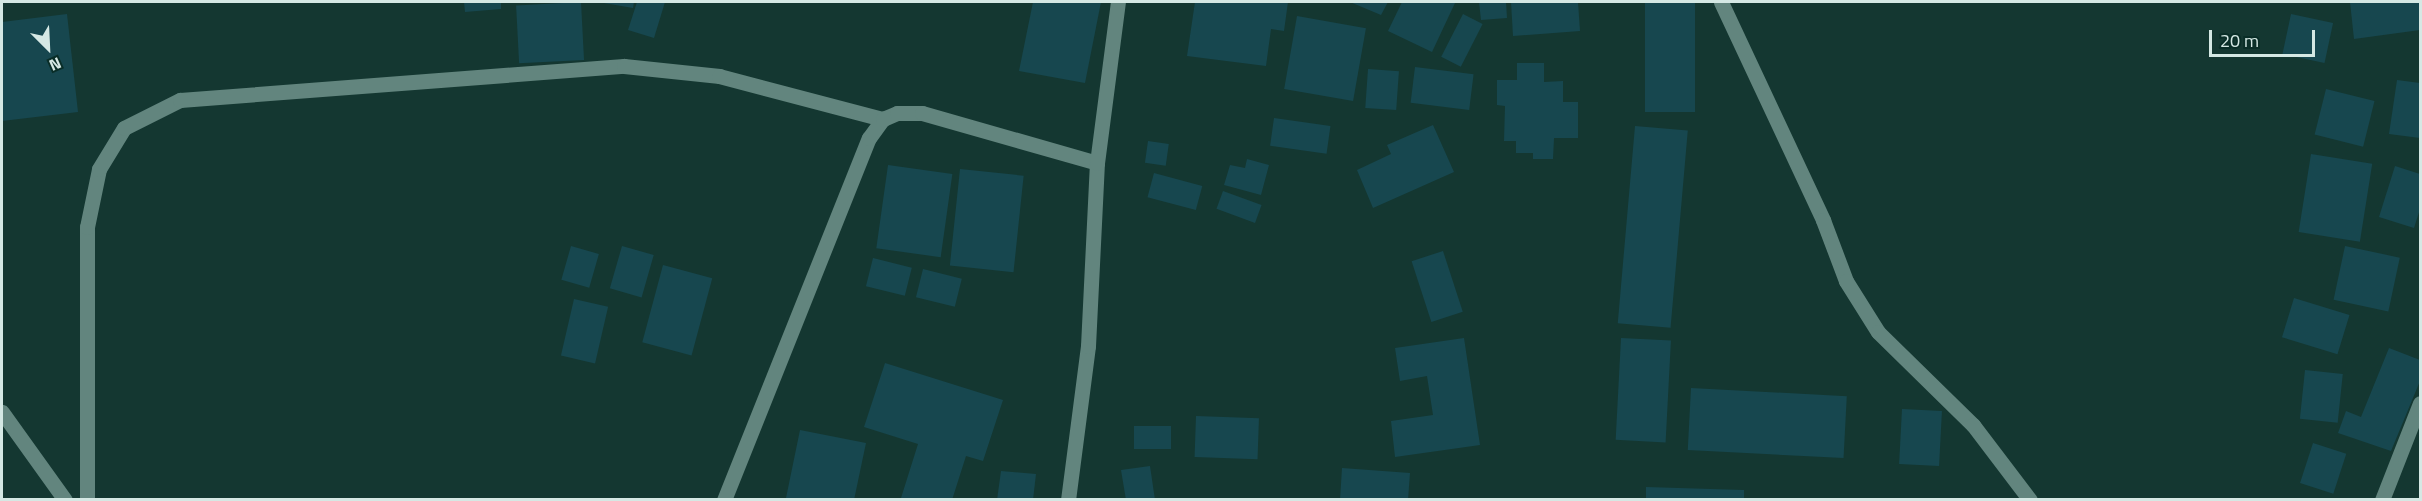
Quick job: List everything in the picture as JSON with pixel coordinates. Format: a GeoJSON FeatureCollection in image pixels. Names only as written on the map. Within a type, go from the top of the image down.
{"type":"FeatureCollection","features":[{"type":"Feature","properties":{"kind":"street"},"geometry":{"type":"LineString","coordinates":[[1068,500],[1089,346],[1097,163],[1118,2]]}},
{"type":"Feature","properties":{"kind":"street"},"geometry":{"type":"LineString","coordinates":[[1721,2],[1823,220],[1846,281],[1878,332],[1973,425],[2030,500]]}},
{"type":"Feature","properties":{"kind":"street"},"geometry":{"type":"LineString","coordinates":[[87,500],[87,227],[99,169],[124,128],[180,100],[624,66],[719,76],[883,119]]}},
{"type":"Feature","properties":{"kind":"street"},"geometry":{"type":"LineString","coordinates":[[724,500],[869,138],[883,119],[897,113],[922,113],[1097,163]]}},
{"type":"Feature","properties":{"kind":"street"},"geometry":{"type":"LineString","coordinates":[[2382,500],[2421,403]]}},
{"type":"Feature","properties":{"kind":"street"},"geometry":{"type":"LineString","coordinates":[[2,412],[65,500]]}},
{"type":"Feature","properties":{"kind":"building"},"geometry":{"type":"Polygon","coordinates":[[[464,2],[501,2],[501,9],[465,12],[464,2]]]}},
{"type":"Feature","properties":{"kind":"building"},"geometry":{"type":"Polygon","coordinates":[[[581,2],[584,60],[519,63],[516,5],[581,2]]]}},
{"type":"Feature","properties":{"kind":"building"},"geometry":{"type":"Polygon","coordinates":[[[598,2],[634,2],[633,8],[598,2]]]}},
{"type":"Feature","properties":{"kind":"building"},"geometry":{"type":"Polygon","coordinates":[[[637,2],[665,2],[654,38],[628,30],[637,2]]]}},
{"type":"Feature","properties":{"kind":"building"},"geometry":{"type":"Polygon","coordinates":[[[1033,2],[1101,2],[1085,83],[1019,71],[1033,2]]]}},
{"type":"Feature","properties":{"kind":"building"},"geometry":{"type":"Polygon","coordinates":[[[1195,2],[1288,2],[1284,31],[1271,29],[1266,66],[1187,56],[1195,2]]]}},
{"type":"Feature","properties":{"kind":"building"},"geometry":{"type":"Polygon","coordinates":[[[1350,2],[1388,2],[1381,15],[1350,2]]]}},
{"type":"Feature","properties":{"kind":"building"},"geometry":{"type":"Polygon","coordinates":[[[1402,2],[1455,3],[1432,52],[1388,31],[1402,2]]]}},
{"type":"Feature","properties":{"kind":"building"},"geometry":{"type":"Polygon","coordinates":[[[1479,2],[1506,2],[1507,18],[1481,20],[1479,2]]]}},
{"type":"Feature","properties":{"kind":"building"},"geometry":{"type":"Polygon","coordinates":[[[1511,2],[1578,2],[1580,31],[1513,36],[1511,2]]]}},
{"type":"Feature","properties":{"kind":"building"},"geometry":{"type":"Polygon","coordinates":[[[1645,2],[1695,2],[1695,112],[1645,112],[1645,2]]]}},
{"type":"Feature","properties":{"kind":"building"},"geometry":{"type":"Polygon","coordinates":[[[2350,2],[2420,2],[2420,30],[2354,39],[2350,2]]]}},
{"type":"Feature","properties":{"kind":"building"},"geometry":{"type":"Polygon","coordinates":[[[67,14],[78,112],[2,121],[2,22],[67,14]]]}},
{"type":"Feature","properties":{"kind":"building"},"geometry":{"type":"Polygon","coordinates":[[[1463,14],[1483,24],[1461,67],[1441,57],[1463,14]]]}},
{"type":"Feature","properties":{"kind":"building"},"geometry":{"type":"Polygon","coordinates":[[[2291,14],[2333,23],[2325,63],[2282,54],[2291,14]]]}},
{"type":"Feature","properties":{"kind":"building"},"geometry":{"type":"Polygon","coordinates":[[[1297,16],[1366,28],[1353,101],[1284,89],[1297,16]]]}},
{"type":"Feature","properties":{"kind":"building"},"geometry":{"type":"Polygon","coordinates":[[[1517,63],[1544,63],[1544,82],[1563,81],[1563,102],[1578,102],[1578,138],[1554,138],[1553,159],[1533,159],[1533,153],[1516,153],[1516,141],[1504,141],[1505,106],[1497,105],[1497,80],[1517,80],[1517,63]]]}},
{"type":"Feature","properties":{"kind":"building"},"geometry":{"type":"Polygon","coordinates":[[[1415,67],[1474,74],[1469,110],[1411,103],[1415,67]]]}},
{"type":"Feature","properties":{"kind":"building"},"geometry":{"type":"Polygon","coordinates":[[[1368,69],[1399,71],[1396,110],[1365,108],[1368,69]]]}},
{"type":"Feature","properties":{"kind":"building"},"geometry":{"type":"Polygon","coordinates":[[[2397,80],[2420,83],[2420,138],[2389,134],[2397,80]]]}},
{"type":"Feature","properties":{"kind":"building"},"geometry":{"type":"Polygon","coordinates":[[[2326,89],[2375,101],[2363,147],[2315,135],[2326,89]]]}},
{"type":"Feature","properties":{"kind":"building"},"geometry":{"type":"Polygon","coordinates":[[[1274,118],[1330,126],[1327,154],[1270,146],[1274,118]]]}},
{"type":"Feature","properties":{"kind":"building"},"geometry":{"type":"Polygon","coordinates":[[[1433,125],[1454,172],[1373,208],[1357,170],[1391,154],[1387,145],[1433,125]]]}},
{"type":"Feature","properties":{"kind":"building"},"geometry":{"type":"Polygon","coordinates":[[[1635,126],[1688,131],[1671,328],[1618,323],[1635,126]]]}},
{"type":"Feature","properties":{"kind":"building"},"geometry":{"type":"Polygon","coordinates":[[[1148,141],[1169,144],[1166,166],[1145,163],[1148,141]]]}},
{"type":"Feature","properties":{"kind":"building"},"geometry":{"type":"Polygon","coordinates":[[[2311,154],[2372,164],[2360,242],[2299,232],[2311,154]]]}},
{"type":"Feature","properties":{"kind":"building"},"geometry":{"type":"Polygon","coordinates":[[[1247,159],[1269,165],[1261,195],[1224,185],[1230,165],[1245,168],[1247,159]]]}},
{"type":"Feature","properties":{"kind":"building"},"geometry":{"type":"Polygon","coordinates":[[[888,165],[952,174],[941,257],[876,248],[888,165]]]}},
{"type":"Feature","properties":{"kind":"building"},"geometry":{"type":"Polygon","coordinates":[[[2395,166],[2420,174],[2420,209],[2414,228],[2379,217],[2395,166]]]}},
{"type":"Feature","properties":{"kind":"building"},"geometry":{"type":"Polygon","coordinates":[[[960,169],[1024,176],[1014,272],[950,265],[960,169]]]}},
{"type":"Feature","properties":{"kind":"building"},"geometry":{"type":"Polygon","coordinates":[[[1154,173],[1202,186],[1196,210],[1148,197],[1154,173]]]}},
{"type":"Feature","properties":{"kind":"building"},"geometry":{"type":"Polygon","coordinates":[[[1223,191],[1262,205],[1255,223],[1217,209],[1223,191]]]}},
{"type":"Feature","properties":{"kind":"building"},"geometry":{"type":"Polygon","coordinates":[[[571,246],[599,254],[589,288],[561,280],[571,246]]]}},
{"type":"Feature","properties":{"kind":"building"},"geometry":{"type":"Polygon","coordinates":[[[622,246],[654,255],[642,297],[610,288],[622,246]]]}},
{"type":"Feature","properties":{"kind":"building"},"geometry":{"type":"Polygon","coordinates":[[[2345,246],[2400,258],[2388,311],[2334,300],[2345,246]]]}},
{"type":"Feature","properties":{"kind":"building"},"geometry":{"type":"Polygon","coordinates":[[[1443,251],[1463,312],[1431,322],[1412,261],[1443,251]]]}},
{"type":"Feature","properties":{"kind":"building"},"geometry":{"type":"Polygon","coordinates":[[[873,258],[912,268],[905,296],[866,286],[873,258]]]}},
{"type":"Feature","properties":{"kind":"building"},"geometry":{"type":"Polygon","coordinates":[[[663,265],[712,278],[692,355],[642,342],[663,265]]]}},
{"type":"Feature","properties":{"kind":"building"},"geometry":{"type":"Polygon","coordinates":[[[923,269],[962,279],[955,307],[916,297],[923,269]]]}},
{"type":"Feature","properties":{"kind":"building"},"geometry":{"type":"Polygon","coordinates":[[[2294,298],[2349,315],[2337,354],[2282,337],[2294,298]]]}},
{"type":"Feature","properties":{"kind":"building"},"geometry":{"type":"Polygon","coordinates":[[[574,299],[608,307],[595,363],[561,356],[574,299]]]}},
{"type":"Feature","properties":{"kind":"building"},"geometry":{"type":"Polygon","coordinates":[[[1464,338],[1480,445],[1395,457],[1391,421],[1433,415],[1427,376],[1400,381],[1395,348],[1464,338]]]}},
{"type":"Feature","properties":{"kind":"building"},"geometry":{"type":"Polygon","coordinates":[[[1621,338],[1671,341],[1666,442],[1616,440],[1621,338]]]}},
{"type":"Feature","properties":{"kind":"building"},"geometry":{"type":"Polygon","coordinates":[[[2389,348],[2420,360],[2420,381],[2391,451],[2338,433],[2346,411],[2361,417],[2389,348]]]}},
{"type":"Feature","properties":{"kind":"building"},"geometry":{"type":"Polygon","coordinates":[[[885,363],[1003,400],[983,461],[966,456],[952,500],[901,498],[918,444],[864,427],[885,363]]]}},
{"type":"Feature","properties":{"kind":"building"},"geometry":{"type":"Polygon","coordinates":[[[2305,370],[2343,374],[2338,423],[2300,419],[2305,370]]]}},
{"type":"Feature","properties":{"kind":"building"},"geometry":{"type":"Polygon","coordinates":[[[1691,388],[1847,396],[1844,458],[1688,450],[1691,388]]]}},
{"type":"Feature","properties":{"kind":"building"},"geometry":{"type":"Polygon","coordinates":[[[1902,409],[1942,411],[1939,466],[1899,464],[1902,409]]]}},
{"type":"Feature","properties":{"kind":"building"},"geometry":{"type":"Polygon","coordinates":[[[1196,416],[1259,418],[1258,459],[1195,457],[1196,416]]]}},
{"type":"Feature","properties":{"kind":"building"},"geometry":{"type":"Polygon","coordinates":[[[1134,426],[1171,426],[1171,449],[1134,449],[1134,426]]]}},
{"type":"Feature","properties":{"kind":"building"},"geometry":{"type":"Polygon","coordinates":[[[800,430],[866,443],[854,500],[786,498],[800,430]]]}},
{"type":"Feature","properties":{"kind":"building"},"geometry":{"type":"Polygon","coordinates":[[[2313,443],[2346,454],[2333,494],[2300,483],[2313,443]]]}},
{"type":"Feature","properties":{"kind":"building"},"geometry":{"type":"Polygon","coordinates":[[[1150,466],[1155,500],[1126,500],[1121,470],[1150,466]]]}},
{"type":"Feature","properties":{"kind":"building"},"geometry":{"type":"Polygon","coordinates":[[[1342,468],[1410,473],[1408,500],[1340,500],[1342,468]]]}},
{"type":"Feature","properties":{"kind":"building"},"geometry":{"type":"Polygon","coordinates":[[[1001,471],[1036,474],[1033,500],[997,500],[1001,471]]]}},
{"type":"Feature","properties":{"kind":"building"},"geometry":{"type":"Polygon","coordinates":[[[1646,487],[1744,490],[1744,500],[1646,500],[1646,487]]]}}]}
